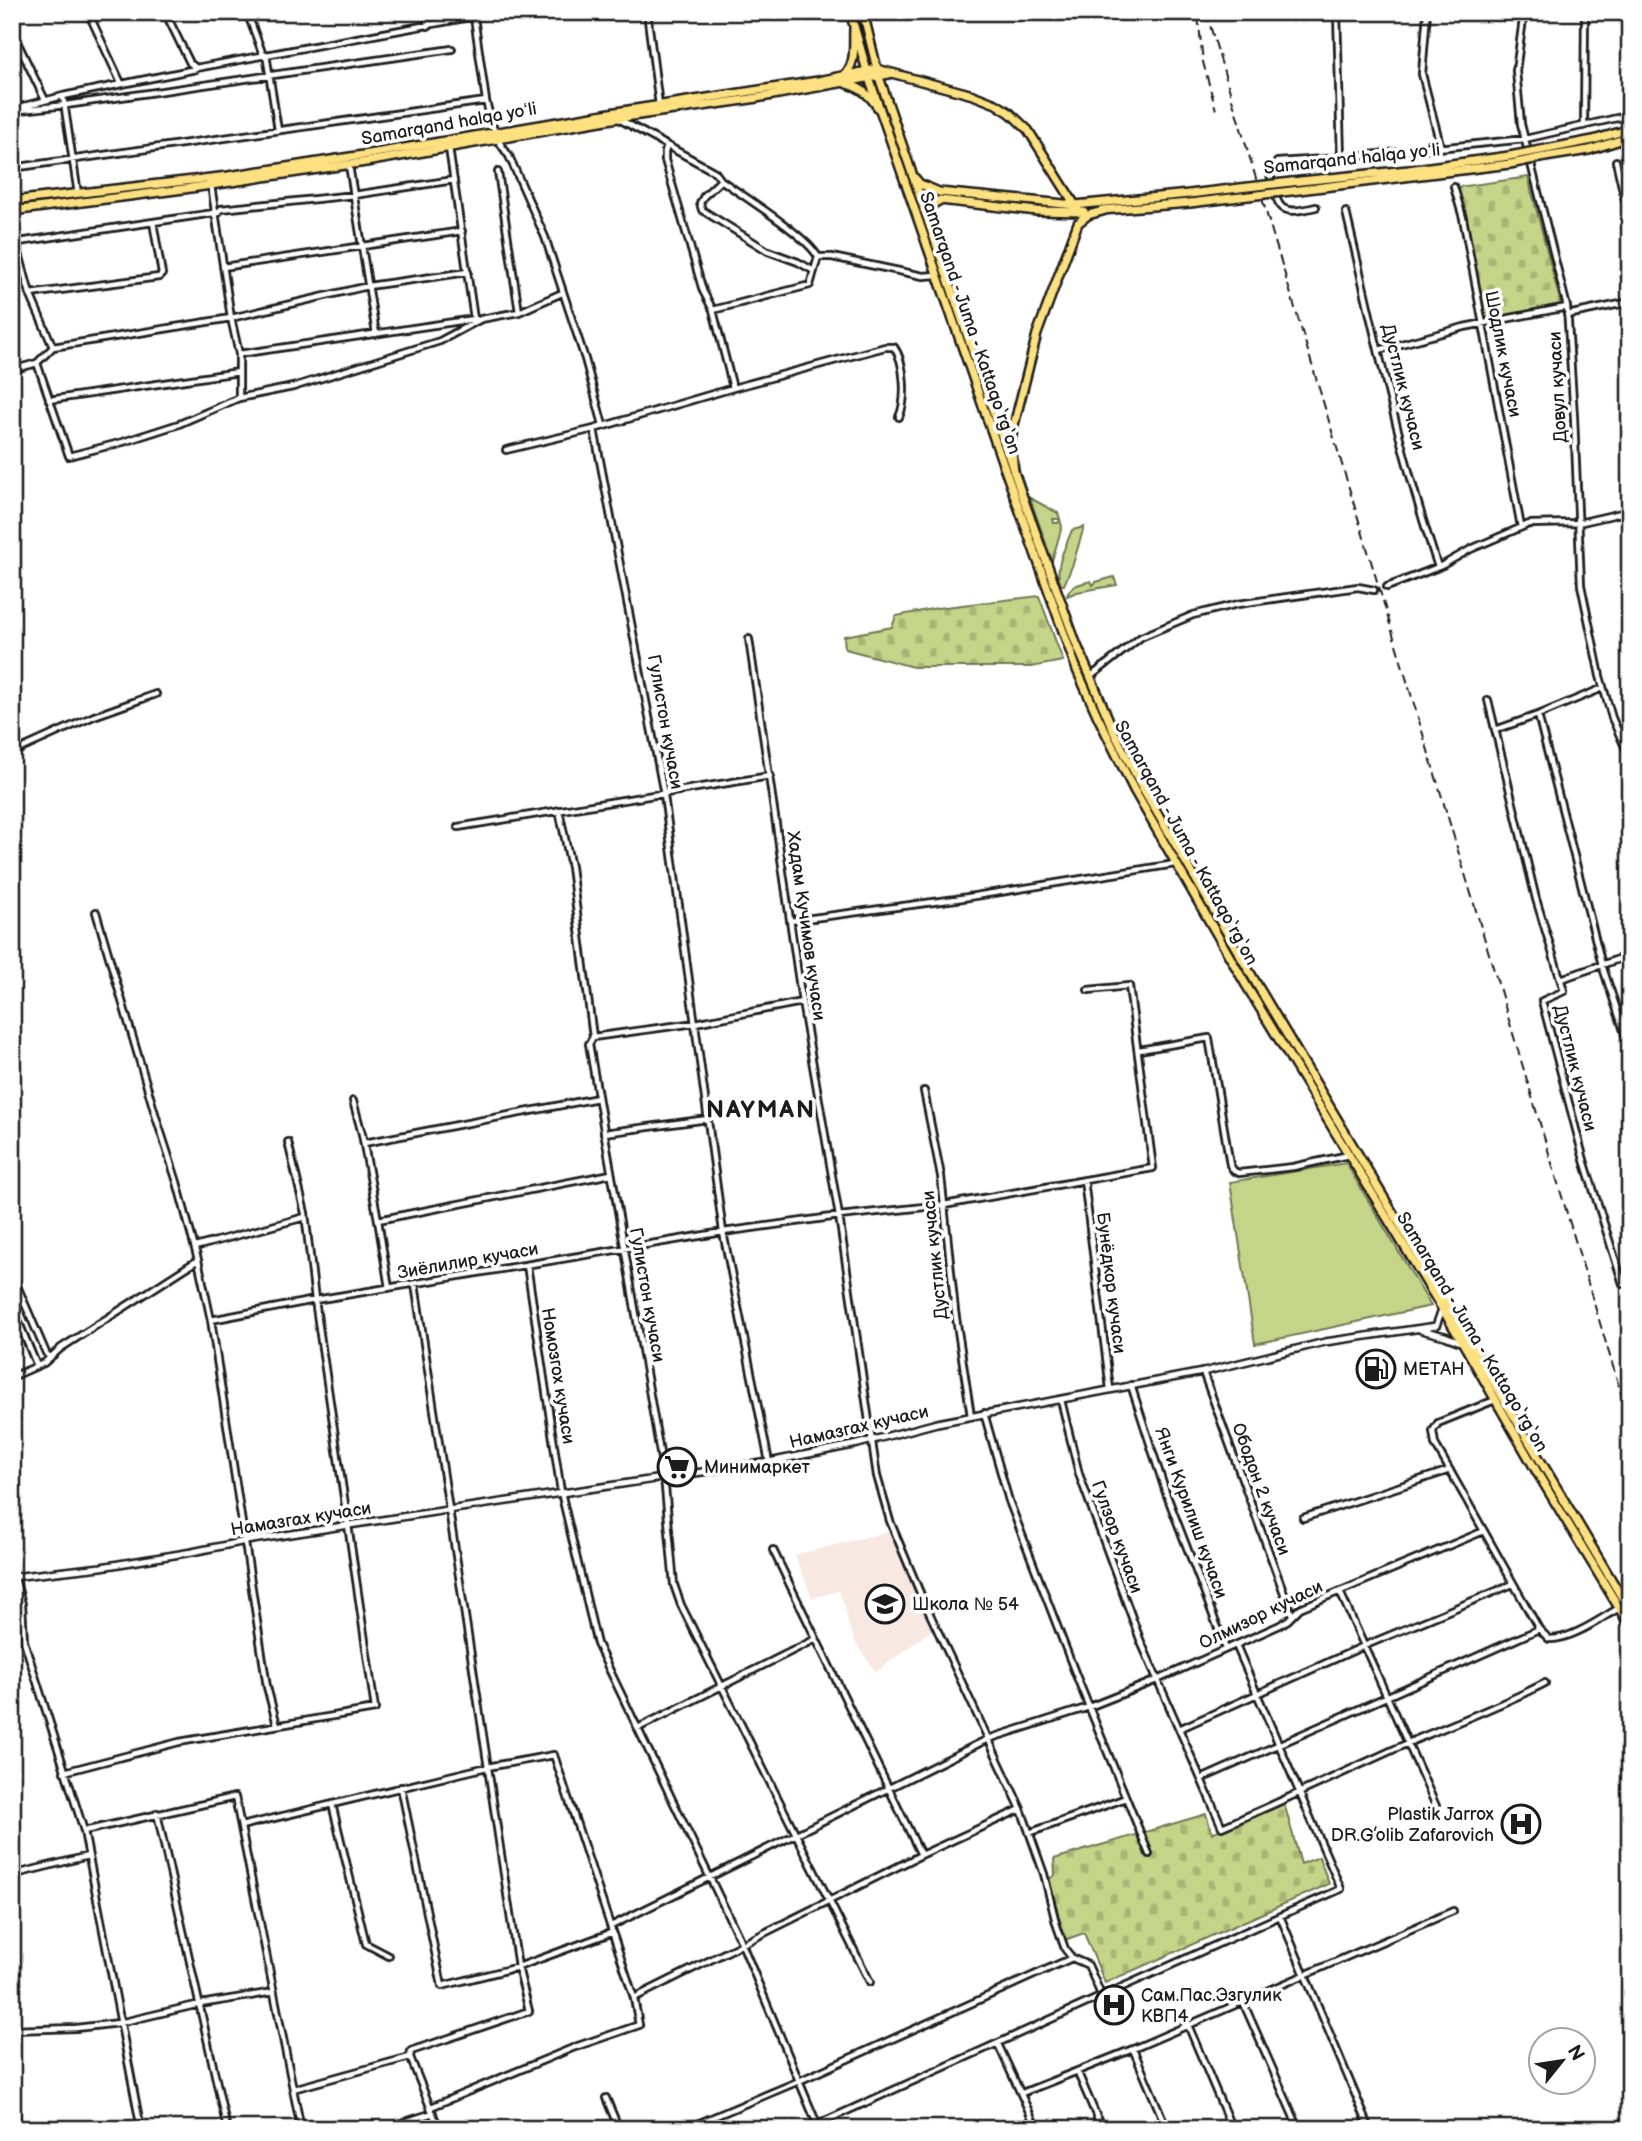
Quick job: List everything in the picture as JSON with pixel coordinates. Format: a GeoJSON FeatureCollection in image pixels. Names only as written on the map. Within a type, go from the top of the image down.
{"type":"FeatureCollection","features":[{"type":"Feature","properties":{"kind":"main road","name":"Samarqand - Juma - Kattaqo‘rg‘on"},"geometry":{"type":"LineString","coordinates":[[850,12],[879,109],[1087,694],[1134,790],[1246,985],[1611,1588],[1630,1611]]}},
{"type":"Feature","properties":{"kind":"main road","name":"Samarqand - Juma - Kattaqo‘rg‘on"},"geometry":{"type":"LineString","coordinates":[[863,12],[878,73],[912,176],[1014,472],[1089,678],[1141,785],[1332,1108],[1611,1588],[1630,1626]]}},
{"type":"Feature","properties":{"kind":"main road"},"geometry":{"type":"LineString","coordinates":[[854,28],[852,62],[843,80],[869,95],[879,109]]}},
{"type":"Feature","properties":{"kind":"main road","name":"Samarqand halqa yoʻli"},"geometry":{"type":"LineString","coordinates":[[12,211],[349,165],[659,108],[751,99],[878,73],[973,95],[1010,113],[1028,130],[1077,209]]}},
{"type":"Feature","properties":{"kind":"main road","name":"Samarqand halqa yoʻli"},"geometry":{"type":"LineString","coordinates":[[12,201],[228,176],[618,118],[659,108]]}},
{"type":"Feature","properties":{"kind":"main road","name":"Samarqand halqa yoʻli"},"geometry":{"type":"LineString","coordinates":[[924,211],[940,200],[1014,209],[1105,210],[1190,203],[1509,160],[1546,153],[1630,129]]}},
{"type":"Feature","properties":{"kind":"main road","name":"Samarqand halqa yoʻli"},"geometry":{"type":"LineString","coordinates":[[1546,153],[1589,150],[1630,137]]}},
{"type":"Feature","properties":{"kind":"main road","name":"Samarqand halqa yoʻli"},"geometry":{"type":"LineString","coordinates":[[912,176],[920,184],[940,192],[1077,209],[1089,205],[1291,182],[1509,160]]}},
{"type":"Feature","properties":{"kind":"main road"},"geometry":{"type":"LineString","coordinates":[[1065,188],[1076,201],[1089,205]]}},
{"type":"Feature","properties":{"kind":"main road"},"geometry":{"type":"LineString","coordinates":[[1014,472],[1011,442],[1013,429],[1045,310],[1078,223],[1088,215],[1105,210]]}},
{"type":"Feature","properties":{"kind":"main road"},"geometry":{"type":"LineString","coordinates":[[1220,937],[1228,932]]}},
{"type":"Feature","properties":{"kind":"main road"},"geometry":{"type":"LineString","coordinates":[[1324,1113],[1332,1108]]}},
{"type":"Feature","properties":{"kind":"main road"},"geometry":{"type":"LineString","coordinates":[[12,2105],[18,2129]]}},
{"type":"Feature","properties":{"kind":"street"},"geometry":{"type":"LineString","coordinates":[[88,12],[121,83]]}},
{"type":"Feature","properties":{"kind":"street"},"geometry":{"type":"LineString","coordinates":[[165,12],[190,63],[196,68]]}},
{"type":"Feature","properties":{"kind":"street"},"geometry":{"type":"LineString","coordinates":[[247,12],[265,54],[278,130]]}},
{"type":"Feature","properties":{"kind":"street"},"geometry":{"type":"LineString","coordinates":[[426,12],[428,26]]}},
{"type":"Feature","properties":{"kind":"street"},"geometry":{"type":"LineString","coordinates":[[12,110],[121,83],[497,12]]}},
{"type":"Feature","properties":{"kind":"street"},"geometry":{"type":"LineString","coordinates":[[647,12],[659,108]]}},
{"type":"Feature","properties":{"kind":"street"},"geometry":{"type":"LineString","coordinates":[[1337,12],[1341,158]]}},
{"type":"Feature","properties":{"kind":"street"},"geometry":{"type":"LineString","coordinates":[[1427,12],[1422,74],[1441,148]]}},
{"type":"Feature","properties":{"kind":"street","name":"Довул кучаси"},"geometry":{"type":"LineString","coordinates":[[1524,12],[1516,71],[1521,124],[1567,307],[1581,585],[1603,688],[1612,718],[1630,758]]}},
{"type":"Feature","properties":{"kind":"street"},"geometry":{"type":"LineString","coordinates":[[1584,126],[1585,12]]}},
{"type":"Feature","properties":{"kind":"street"},"geometry":{"type":"LineString","coordinates":[[474,17],[486,101],[496,136],[509,156],[545,237],[585,359],[603,425]]}},
{"type":"Feature","properties":{"kind":"street"},"geometry":{"type":"LineString","coordinates":[[12,31],[45,100]]}},
{"type":"Feature","properties":{"kind":"street"},"geometry":{"type":"LineString","coordinates":[[12,110],[66,105],[452,49]]}},
{"type":"Feature","properties":{"kind":"street"},"geometry":{"type":"LineString","coordinates":[[63,96],[78,194]]}},
{"type":"Feature","properties":{"kind":"street"},"geometry":{"type":"LineString","coordinates":[[12,168],[486,101]]}},
{"type":"Feature","properties":{"kind":"street"},"geometry":{"type":"LineString","coordinates":[[1316,207],[1295,212],[1282,208],[1270,174],[1277,162],[1525,139],[1630,115]]}},
{"type":"Feature","properties":{"kind":"street"},"geometry":{"type":"LineString","coordinates":[[618,118],[715,172],[721,180],[800,236],[818,257],[810,285],[713,310]]}},
{"type":"Feature","properties":{"kind":"street"},"geometry":{"type":"LineString","coordinates":[[667,146],[665,160],[703,291],[713,310],[733,388]]}},
{"type":"Feature","properties":{"kind":"street"},"geometry":{"type":"LineString","coordinates":[[449,148],[474,319]]}},
{"type":"Feature","properties":{"kind":"street"},"geometry":{"type":"LineString","coordinates":[[1616,161],[1630,221]]}},
{"type":"Feature","properties":{"kind":"street"},"geometry":{"type":"LineString","coordinates":[[349,165],[376,334]]}},
{"type":"Feature","properties":{"kind":"street"},"geometry":{"type":"LineString","coordinates":[[498,172],[519,312]]}},
{"type":"Feature","properties":{"kind":"street"},"geometry":{"type":"LineString","coordinates":[[53,346],[30,293],[14,242],[214,214],[221,209],[354,195],[454,180]]}},
{"type":"Feature","properties":{"kind":"street"},"geometry":{"type":"LineString","coordinates":[[721,180],[704,196],[700,203],[702,210],[768,251],[814,271]]}},
{"type":"Feature","properties":{"kind":"street"},"geometry":{"type":"LineString","coordinates":[[211,185],[239,354],[239,398]]}},
{"type":"Feature","properties":{"kind":"street","name":"Шодлик кучаси"},"geometry":{"type":"LineString","coordinates":[[1454,187],[1463,218],[1521,527]]}},
{"type":"Feature","properties":{"kind":"street","name":"Дустлик кучаси"},"geometry":{"type":"LineString","coordinates":[[1346,212],[1424,526],[1438,567]]}},
{"type":"Feature","properties":{"kind":"street"},"geometry":{"type":"LineString","coordinates":[[30,293],[159,277],[162,274],[153,222]]}},
{"type":"Feature","properties":{"kind":"street"},"geometry":{"type":"LineString","coordinates":[[223,267],[462,231]]}},
{"type":"Feature","properties":{"kind":"street"},"geometry":{"type":"LineString","coordinates":[[818,257],[832,257],[923,276],[937,275]]}},
{"type":"Feature","properties":{"kind":"street"},"geometry":{"type":"LineString","coordinates":[[12,370],[37,363],[53,346],[231,318],[368,286],[468,272]]}},
{"type":"Feature","properties":{"kind":"street"},"geometry":{"type":"LineString","coordinates":[[239,354],[519,312],[562,293]]}},
{"type":"Feature","properties":{"kind":"street"},"geometry":{"type":"LineString","coordinates":[[1567,315],[1630,302]]}},
{"type":"Feature","properties":{"kind":"street"},"geometry":{"type":"LineString","coordinates":[[1379,350],[1464,327],[1567,307]]}},
{"type":"Feature","properties":{"kind":"street"},"geometry":{"type":"LineString","coordinates":[[37,363],[69,456],[179,424],[239,398],[293,387],[440,341],[481,319]]}},
{"type":"Feature","properties":{"kind":"street"},"geometry":{"type":"LineString","coordinates":[[506,450],[594,429],[885,347],[894,347],[897,350],[904,388],[903,408],[899,417]]}},
{"type":"Feature","properties":{"kind":"street"},"geometry":{"type":"LineString","coordinates":[[49,400],[239,372]]}},
{"type":"Feature","properties":{"kind":"street","name":"Гулистон кучаси"},"geometry":{"type":"LineString","coordinates":[[594,429],[664,795],[723,1231],[769,1462]]}},
{"type":"Feature","properties":{"kind":"street"},"geometry":{"type":"LineString","coordinates":[[1387,587],[1438,567],[1471,548],[1521,527],[1544,522],[1578,523],[1630,511]]}},
{"type":"Feature","properties":{"kind":"street"},"geometry":{"type":"LineString","coordinates":[[1089,678],[1141,637],[1193,615],[1238,604],[1358,587],[1374,590]]}},
{"type":"Feature","properties":{"kind":"street","name":"Хадам Кучимов кучаси"},"geometry":{"type":"LineString","coordinates":[[749,639],[802,1002],[839,1216],[877,1476],[890,1521],[921,1595],[1021,1809],[1044,1874],[1065,1949],[1072,1958],[1088,1965],[1102,1997]]}},
{"type":"Feature","properties":{"kind":"street"},"geometry":{"type":"LineString","coordinates":[[1495,730],[1603,688]]}},
{"type":"Feature","properties":{"kind":"street"},"geometry":{"type":"LineString","coordinates":[[12,753],[94,716],[156,694]]}},
{"type":"Feature","properties":{"kind":"street","name":"Дустлик кучаси"},"geometry":{"type":"LineString","coordinates":[[1488,700],[1535,899],[1564,991],[1542,1001],[1588,1172],[1623,1284],[1630,1282]]}},
{"type":"Feature","properties":{"kind":"street"},"geometry":{"type":"LineString","coordinates":[[1538,715],[1602,965],[1630,1049]]}},
{"type":"Feature","properties":{"kind":"street"},"geometry":{"type":"LineString","coordinates":[[458,827],[770,776]]}},
{"type":"Feature","properties":{"kind":"street","name":"Гулистон кучаси"},"geometry":{"type":"LineString","coordinates":[[559,810],[570,867],[593,1037],[589,1044],[664,1476],[674,1585],[681,1605],[870,1982]]}},
{"type":"Feature","properties":{"kind":"street"},"geometry":{"type":"LineString","coordinates":[[790,921],[956,899],[1176,863]]}},
{"type":"Feature","properties":{"kind":"street"},"geometry":{"type":"LineString","coordinates":[[96,912],[195,1247],[211,1320],[267,1687],[277,1725]]}},
{"type":"Feature","properties":{"kind":"street"},"geometry":{"type":"LineString","coordinates":[[1561,979],[1630,955]]}},
{"type":"Feature","properties":{"kind":"street"},"geometry":{"type":"LineString","coordinates":[[1088,990],[1129,986],[1139,1050],[1209,1038],[1230,1165],[1234,1171],[1239,1173],[1293,1167],[1349,1155]]}},
{"type":"Feature","properties":{"kind":"street"},"geometry":{"type":"LineString","coordinates":[[593,1037],[695,1023],[802,1002]]}},
{"type":"Feature","properties":{"kind":"street","name":"Зиёлилир кучаси"},"geometry":{"type":"LineString","coordinates":[[211,1320],[723,1231],[944,1205],[1153,1168],[1139,1050]]}},
{"type":"Feature","properties":{"kind":"street","name":"Дустлик кучаси"},"geometry":{"type":"LineString","coordinates":[[924,1091],[941,1176],[955,1311],[971,1416]]}},
{"type":"Feature","properties":{"kind":"street"},"geometry":{"type":"LineString","coordinates":[[363,1143],[598,1098]]}},
{"type":"Feature","properties":{"kind":"street"},"geometry":{"type":"LineString","coordinates":[[353,1101],[390,1288]]}},
{"type":"Feature","properties":{"kind":"street"},"geometry":{"type":"LineString","coordinates":[[604,1133],[708,1119]]}},
{"type":"Feature","properties":{"kind":"street"},"geometry":{"type":"LineString","coordinates":[[64,1772],[179,1742],[375,1709],[305,1217],[288,1142]]}},
{"type":"Feature","properties":{"kind":"street"},"geometry":{"type":"LineString","coordinates":[[378,1220],[611,1174]]}},
{"type":"Feature","properties":{"kind":"street","name":"Бунёдкор кучаси"},"geometry":{"type":"LineString","coordinates":[[1084,1180],[1111,1389]]}},
{"type":"Feature","properties":{"kind":"street"},"geometry":{"type":"LineString","coordinates":[[195,1247],[305,1217]]}},
{"type":"Feature","properties":{"kind":"street"},"geometry":{"type":"LineString","coordinates":[[12,1377],[50,1358],[61,1348],[198,1261]]}},
{"type":"Feature","properties":{"kind":"street","name":"Номозгох кучаси"},"geometry":{"type":"LineString","coordinates":[[527,1265],[561,1492],[597,1644],[742,1944],[818,2127]]}},
{"type":"Feature","properties":{"kind":"street"},"geometry":{"type":"LineString","coordinates":[[12,1273],[50,1358]]}},
{"type":"Feature","properties":{"kind":"street"},"geometry":{"type":"LineString","coordinates":[[415,1284],[518,1967],[529,2011],[413,2049],[410,2057],[439,2129]]}},
{"type":"Feature","properties":{"kind":"street"},"geometry":{"type":"LineString","coordinates":[[12,1307],[37,1366]]}},
{"type":"Feature","properties":{"kind":"street"},"geometry":{"type":"LineString","coordinates":[[1418,1329],[1436,1326],[1442,1309]]}},
{"type":"Feature","properties":{"kind":"street"},"geometry":{"type":"LineString","coordinates":[[1418,1329],[1462,1343]]}},
{"type":"Feature","properties":{"kind":"street","name":"Намазгах кучаси"},"geometry":{"type":"LineString","coordinates":[[14,1577],[101,1567],[448,1509],[769,1462],[871,1441],[984,1413],[1203,1372],[1325,1342],[1418,1329]]}},
{"type":"Feature","properties":{"kind":"street","name":"Ободон 2 кучаси"},"geometry":{"type":"LineString","coordinates":[[1203,1372],[1292,1615]]}},
{"type":"Feature","properties":{"kind":"street","name":"Янги Курилиш кучаси"},"geometry":{"type":"LineString","coordinates":[[1131,1385],[1166,1493],[1226,1649]]}},
{"type":"Feature","properties":{"kind":"street","name":"Гулзор кучаси"},"geometry":{"type":"LineString","coordinates":[[1061,1400],[1079,1474],[1141,1642],[1222,1827],[1300,1794]]}},
{"type":"Feature","properties":{"kind":"street"},"geometry":{"type":"LineString","coordinates":[[1496,1400],[1438,1423],[1433,1431],[1435,1444],[1539,1629],[1549,1639],[1557,1640],[1619,1608]]}},
{"type":"Feature","properties":{"kind":"street"},"geometry":{"type":"LineString","coordinates":[[984,1413],[1009,1501],[1149,1854]]}},
{"type":"Feature","properties":{"kind":"street"},"geometry":{"type":"LineString","coordinates":[[1303,1518],[1450,1470]]}},
{"type":"Feature","properties":{"kind":"street","name":"Олмизор кучаси"},"geometry":{"type":"LineString","coordinates":[[401,1787],[442,1986],[518,1967],[612,1929],[988,1740],[1089,1707],[1157,1680],[1280,1625],[1300,1608],[1484,1531]]}},
{"type":"Feature","properties":{"kind":"street"},"geometry":{"type":"LineString","coordinates":[[773,1550],[921,1855]]}},
{"type":"Feature","properties":{"kind":"street"},"geometry":{"type":"LineString","coordinates":[[12,1567],[24,1616],[24,1641],[83,1831],[141,2129]]}},
{"type":"Feature","properties":{"kind":"street"},"geometry":{"type":"LineString","coordinates":[[1179,1729],[1364,1646],[1513,1584]]}},
{"type":"Feature","properties":{"kind":"street"},"geometry":{"type":"LineString","coordinates":[[1340,1592],[1436,1806]]}},
{"type":"Feature","properties":{"kind":"street"},"geometry":{"type":"LineString","coordinates":[[1200,1779],[1539,1629]]}},
{"type":"Feature","properties":{"kind":"street"},"geometry":{"type":"LineString","coordinates":[[638,1728],[817,1639]]}},
{"type":"Feature","properties":{"kind":"street"},"geometry":{"type":"LineString","coordinates":[[807,2129],[818,2127],[1341,1889],[1236,1645]]}},
{"type":"Feature","properties":{"kind":"street"},"geometry":{"type":"LineString","coordinates":[[1300,1794],[1545,1683]]}},
{"type":"Feature","properties":{"kind":"street"},"geometry":{"type":"LineString","coordinates":[[241,1826],[487,1767],[554,1755],[634,1998],[639,2025],[575,2047],[431,2107]]}},
{"type":"Feature","properties":{"kind":"street"},"geometry":{"type":"LineString","coordinates":[[83,1831],[235,1797],[301,2129]]}},
{"type":"Feature","properties":{"kind":"street"},"geometry":{"type":"LineString","coordinates":[[1029,1833],[1126,1798]]}},
{"type":"Feature","properties":{"kind":"street"},"geometry":{"type":"LineString","coordinates":[[332,1804],[366,1944],[389,1956]]}},
{"type":"Feature","properties":{"kind":"street"},"geometry":{"type":"LineString","coordinates":[[634,1998],[921,1855],[1021,1809]]}},
{"type":"Feature","properties":{"kind":"street"},"geometry":{"type":"LineString","coordinates":[[157,1813],[227,2129]]}},
{"type":"Feature","properties":{"kind":"street"},"geometry":{"type":"LineString","coordinates":[[12,1875],[88,1856]]}},
{"type":"Feature","properties":{"kind":"street"},"geometry":{"type":"LineString","coordinates":[[1021,2093],[1133,2049],[1453,1911]]}},
{"type":"Feature","properties":{"kind":"street"},"geometry":{"type":"LineString","coordinates":[[1280,1916],[1370,2129]]}},
{"type":"Feature","properties":{"kind":"street"},"geometry":{"type":"LineString","coordinates":[[685,2129],[799,2081],[1072,1958]]}},
{"type":"Feature","properties":{"kind":"street"},"geometry":{"type":"LineString","coordinates":[[12,2030],[76,2028],[119,2023],[200,2004],[274,1992]]}},
{"type":"Feature","properties":{"kind":"street"},"geometry":{"type":"LineString","coordinates":[[1243,2002],[1298,2129]]}},
{"type":"Feature","properties":{"kind":"street"},"geometry":{"type":"LineString","coordinates":[[1188,2025],[1232,2129]]}},
{"type":"Feature","properties":{"kind":"street"},"geometry":{"type":"LineString","coordinates":[[998,2044],[1037,2129]]}},
{"type":"Feature","properties":{"kind":"street"},"geometry":{"type":"LineString","coordinates":[[1133,2049],[1167,2129]]}},
{"type":"Feature","properties":{"kind":"street"},"geometry":{"type":"LineString","coordinates":[[293,2089],[410,2057]]}},
{"type":"Feature","properties":{"kind":"street"},"geometry":{"type":"LineString","coordinates":[[1077,2071],[1102,2129]]}},
{"type":"Feature","properties":{"kind":"street"},"geometry":{"type":"LineString","coordinates":[[606,2098],[619,2129]]}},
{"type":"Feature","properties":{"kind":"street"},"geometry":{"type":"LineString","coordinates":[[383,2129],[433,2113]]}},
{"type":"Feature","properties":{"kind":"shaded area","name":"Школа № 54"},"geometry":{"type":"Polygon","coordinates":[[[894,1530],[936,1627],[876,1672],[855,1642],[839,1591],[812,1598],[795,1555],[894,1530]]]}},
{"type":"Feature","properties":{"kind":"green space"},"geometry":{"type":"Polygon","coordinates":[[[1528,177],[1561,305],[1486,321],[1458,187],[1528,177]]]}},
{"type":"Feature","properties":{"kind":"green space"},"geometry":{"type":"Polygon","coordinates":[[[1030,498],[1058,513],[1060,519],[1053,519],[1054,523],[1060,520],[1062,526],[1052,561],[1030,498]]]}},
{"type":"Feature","properties":{"kind":"green space"},"geometry":{"type":"Polygon","coordinates":[[[1084,527],[1073,564],[1064,585],[1061,585],[1058,571],[1064,550],[1072,530],[1084,527]]]}},
{"type":"Feature","properties":{"kind":"green space"},"geometry":{"type":"Polygon","coordinates":[[[1114,577],[1117,585],[1067,596],[1076,585],[1091,581],[1093,585],[1114,577]]]}},
{"type":"Feature","properties":{"kind":"green space"},"geometry":{"type":"Polygon","coordinates":[[[1039,596],[1063,661],[1031,667],[913,667],[845,649],[844,636],[892,627],[896,616],[937,608],[1039,596]]]}},
{"type":"Feature","properties":{"kind":"green space"},"geometry":{"type":"Polygon","coordinates":[[[1346,1163],[1431,1306],[1255,1344],[1230,1182],[1346,1163]]]}},
{"type":"Feature","properties":{"kind":"green space"},"geometry":{"type":"Polygon","coordinates":[[[1284,1803],[1301,1864],[1319,1857],[1329,1884],[1105,1983],[1084,1933],[1065,1940],[1049,1879],[1055,1875],[1054,1859],[1206,1814],[1212,1833],[1284,1803]]]}},
{"type":"Feature","properties":{"kind":"railway"},"geometry":{"type":"LineString","coordinates":[[1206,12],[1630,1423]]}},
{"type":"Feature","properties":{"kind":"railway"},"geometry":{"type":"LineString","coordinates":[[1198,16],[1203,62],[1216,110]]}},
{"type":"Feature","properties":{"kind":"place","name":"МЕТАН"},"geometry":{"type":"Point","coordinates":[1376,1369]}},
{"type":"Feature","properties":{"kind":"place","name":"Минимаркет"},"geometry":{"type":"Point","coordinates":[677,1467]}},
{"type":"Feature","properties":{"kind":"place","name":"Школа № 54"},"geometry":{"type":"Point","coordinates":[885,1604]}},
{"type":"Feature","properties":{"kind":"place","name":"Plastik Jarrox DR.G’olib Zafarovich"},"geometry":{"type":"Point","coordinates":[1521,1824]}},
{"type":"Feature","properties":{"kind":"place","name":"Сам.Пас.Эзгулик КВП4"},"geometry":{"type":"Point","coordinates":[1114,2005]}},
{"type":"Feature","properties":{"kind":"district","name":"NAYMAN"},"geometry":{"type":"Point","coordinates":[761,1110]}}]}
